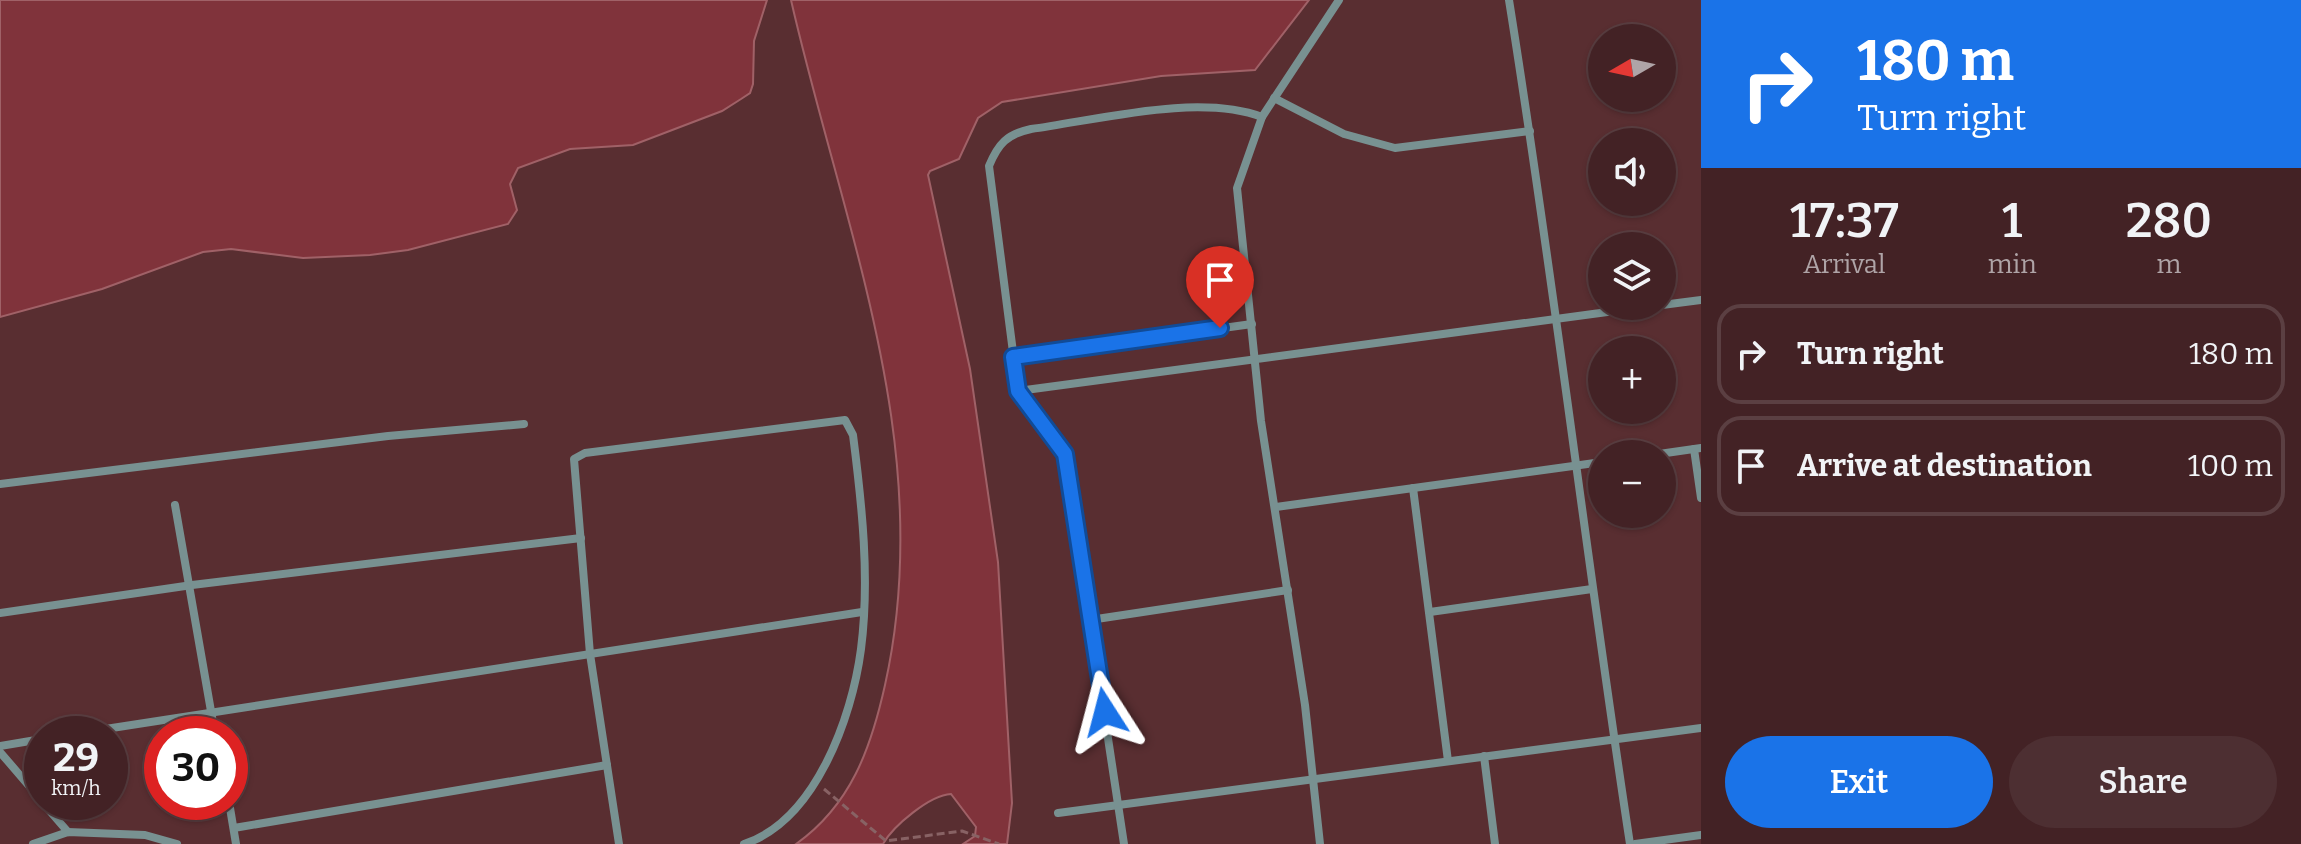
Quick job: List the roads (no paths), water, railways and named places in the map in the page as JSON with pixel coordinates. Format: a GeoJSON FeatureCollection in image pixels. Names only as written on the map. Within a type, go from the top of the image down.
{"type":"FeatureCollection","features":[{"type":"Feature","properties":{"kind":"street"},"geometry":{"type":"LineString","coordinates":[[1320,844],[1288,590],[1261,421],[1237,188],[1262,117],[1339,0]]}},
{"type":"Feature","properties":{"kind":"street"},"geometry":{"type":"LineString","coordinates":[[1509,0],[1558,320],[1592,589],[1632,844],[1701,835]]}},
{"type":"Feature","properties":{"kind":"street"},"geometry":{"type":"LineString","coordinates":[[1274,98],[1344,134],[1395,148],[1530,131]]}},
{"type":"Feature","properties":{"kind":"street"},"geometry":{"type":"LineString","coordinates":[[1124,844],[1065,454],[1018,391],[989,166],[997,146],[1023,131],[1169,109],[1239,108],[1262,117]]}},
{"type":"Feature","properties":{"kind":"street"},"geometry":{"type":"LineString","coordinates":[[1676,303],[1701,300]]}},
{"type":"Feature","properties":{"kind":"street"},"geometry":{"type":"LineString","coordinates":[[1018,391],[1588,316]]}},
{"type":"Feature","properties":{"kind":"street"},"geometry":{"type":"LineString","coordinates":[[1013,357],[1252,324]]}},
{"type":"Feature","properties":{"kind":"street"},"geometry":{"type":"LineString","coordinates":[[619,844],[590,654],[573,466],[577,456],[845,420],[853,435],[859,486],[862,612],[861,649],[848,704],[816,782],[780,825],[744,844]]}},
{"type":"Feature","properties":{"kind":"street"},"geometry":{"type":"LineString","coordinates":[[0,484],[388,436],[524,424]]}},
{"type":"Feature","properties":{"kind":"street"},"geometry":{"type":"LineString","coordinates":[[1676,452],[1698,449],[1701,498]]}},
{"type":"Feature","properties":{"kind":"street"},"geometry":{"type":"LineString","coordinates":[[1276,507],[1588,464]]}},
{"type":"Feature","properties":{"kind":"street"},"geometry":{"type":"LineString","coordinates":[[1413,488],[1448,761]]}},
{"type":"Feature","properties":{"kind":"street"},"geometry":{"type":"LineString","coordinates":[[175,505],[192,585],[212,716]]}},
{"type":"Feature","properties":{"kind":"street"},"geometry":{"type":"LineString","coordinates":[[0,613],[192,585],[581,538]]}},
{"type":"Feature","properties":{"kind":"street"},"geometry":{"type":"LineString","coordinates":[[1430,612],[1592,589]]}},
{"type":"Feature","properties":{"kind":"street"},"geometry":{"type":"LineString","coordinates":[[1090,620],[1288,590]]}},
{"type":"Feature","properties":{"kind":"street"},"geometry":{"type":"LineString","coordinates":[[128,725],[862,612]]}},
{"type":"Feature","properties":{"kind":"street"},"geometry":{"type":"LineString","coordinates":[[1058,813],[1701,728]]}},
{"type":"Feature","properties":{"kind":"street"},"geometry":{"type":"LineString","coordinates":[[0,746],[24,742]]}},
{"type":"Feature","properties":{"kind":"street"},"geometry":{"type":"LineString","coordinates":[[0,752],[24,781]]}},
{"type":"Feature","properties":{"kind":"street"},"geometry":{"type":"LineString","coordinates":[[1484,756],[1495,844]]}},
{"type":"Feature","properties":{"kind":"street"},"geometry":{"type":"LineString","coordinates":[[234,828],[607,765]]}},
{"type":"Feature","properties":{"kind":"street"},"geometry":{"type":"LineString","coordinates":[[58,820],[68,832]]}},
{"type":"Feature","properties":{"kind":"street"},"geometry":{"type":"LineString","coordinates":[[232,820],[236,844]]}},
{"type":"Feature","properties":{"kind":"street"},"geometry":{"type":"LineString","coordinates":[[33,844],[68,832],[145,835],[177,844]]}}]}
